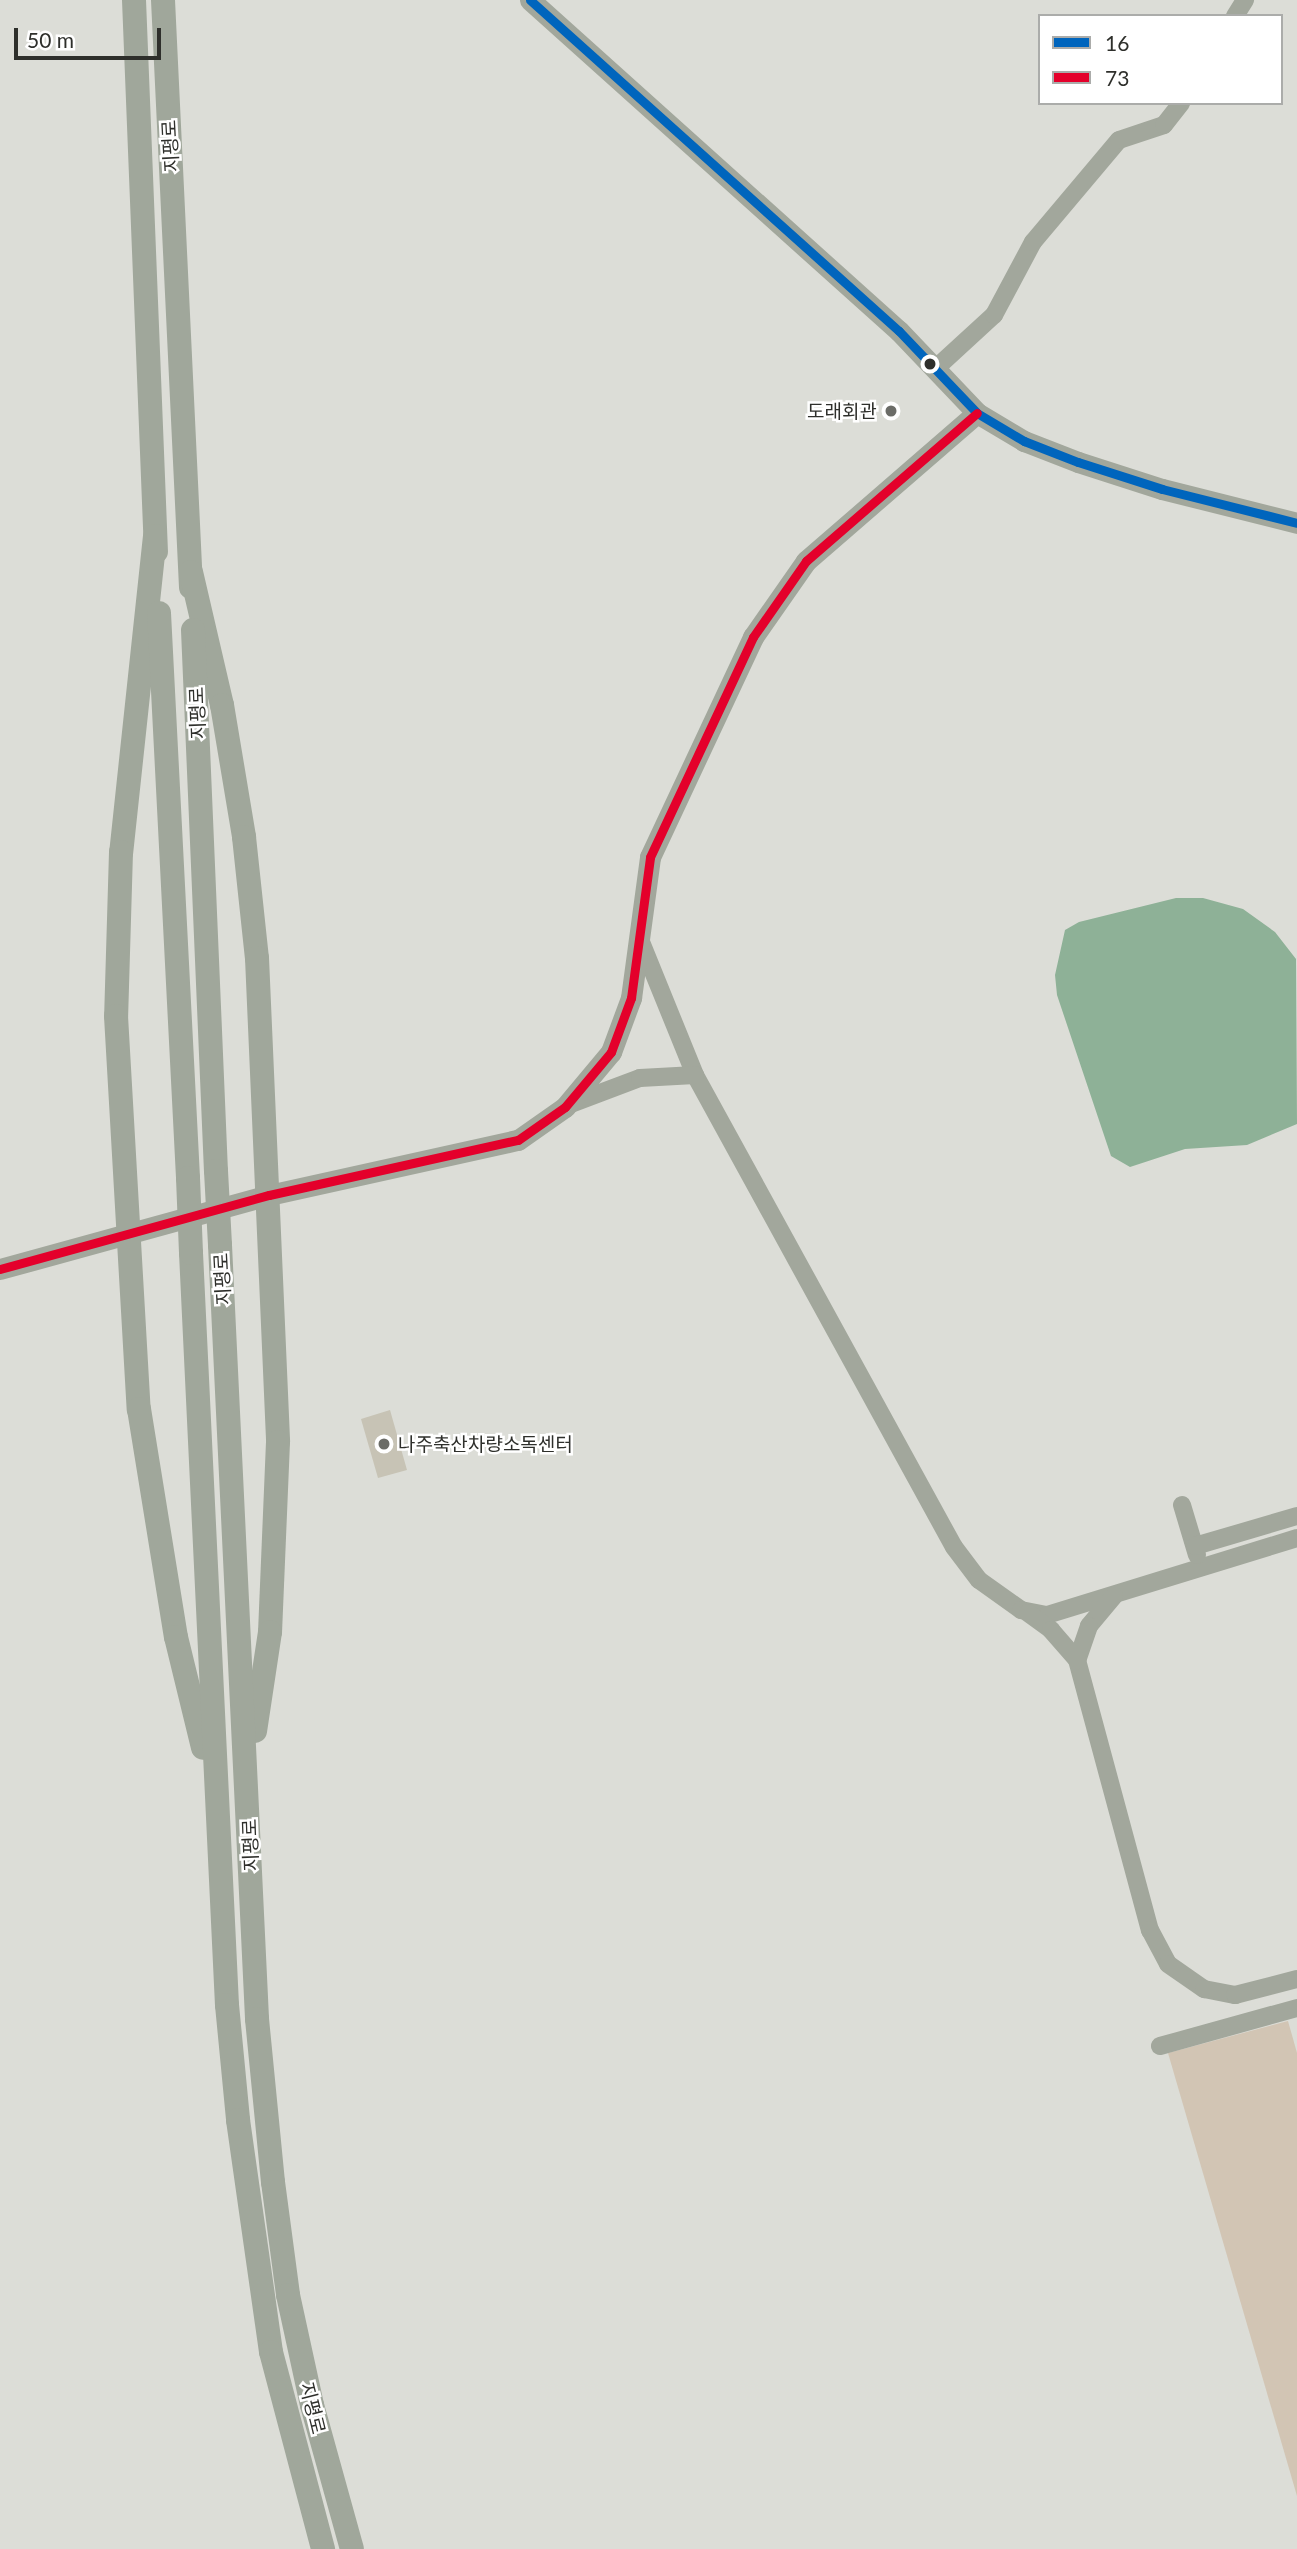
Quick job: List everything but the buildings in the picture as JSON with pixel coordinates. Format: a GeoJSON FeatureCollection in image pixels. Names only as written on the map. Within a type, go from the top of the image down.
{"type":"FeatureCollection","features":[{"type":"Feature","properties":{"kind":"main road","name":"지평로"},"geometry":{"type":"LineString","coordinates":[[134,0],[155,536],[227,2005],[251,2236],[271,2352],[323,2549]]}},
{"type":"Feature","properties":{"kind":"main road","name":"지평로"},"geometry":{"type":"LineString","coordinates":[[163,0],[257,2019],[273,2182],[288,2295],[312,2405],[352,2549]]}},
{"type":"Feature","properties":{"kind":"main road"},"geometry":{"type":"LineString","coordinates":[[155,536],[121,852],[117,1016],[139,1409],[176,1637],[217,1810]]}},
{"type":"Feature","properties":{"kind":"main road"},"geometry":{"type":"LineString","coordinates":[[191,572],[222,705],[244,836],[257,958],[269,1195],[278,1442],[270,1632],[247,1784]]}},
{"type":"Feature","properties":{"kind":"street"},"geometry":{"type":"LineString","coordinates":[[530,0],[899,331],[977,413],[1024,441],[1097,468],[1297,523]]}},
{"type":"Feature","properties":{"kind":"street"},"geometry":{"type":"LineString","coordinates":[[935,369],[994,315],[1033,242],[1119,140],[1164,125],[1179,105]]}},
{"type":"Feature","properties":{"kind":"street"},"geometry":{"type":"LineString","coordinates":[[565,1107],[611,1052],[631,998],[641,942],[649,857],[724,691],[774,603],[822,545],[977,413]]}},
{"type":"Feature","properties":{"kind":"street"},"geometry":{"type":"LineString","coordinates":[[641,942],[695,1075],[954,1547],[979,1580],[1051,1630],[1077,1660],[1150,1930],[1168,1964],[1192,1983],[1218,1993],[1252,1992],[1297,1979]]}},
{"type":"Feature","properties":{"kind":"street"},"geometry":{"type":"LineString","coordinates":[[0,1269],[129,1231],[269,1195],[518,1140],[565,1107],[640,1078],[695,1075]]}},
{"type":"Feature","properties":{"kind":"street"},"geometry":{"type":"LineString","coordinates":[[1182,1505],[1201,1568]]}},
{"type":"Feature","properties":{"kind":"street"},"geometry":{"type":"LineString","coordinates":[[1195,1546],[1297,1516]]}},
{"type":"Feature","properties":{"kind":"street"},"geometry":{"type":"LineString","coordinates":[[1021,1610],[1047,1615],[1297,1538]]}},
{"type":"Feature","properties":{"kind":"street"},"geometry":{"type":"LineString","coordinates":[[1077,1660],[1089,1626],[1114,1595]]}},
{"type":"Feature","properties":{"kind":"street"},"geometry":{"type":"LineString","coordinates":[[1160,2046],[1297,2008]]}},
{"type":"Feature","properties":{"kind":"shaded area"},"geometry":{"type":"Polygon","coordinates":[[[1176,898],[1203,898],[1243,909],[1275,932],[1296,959],[1297,1124],[1247,1145],[1185,1149],[1130,1167],[1111,1156],[1057,995],[1055,975],[1065,930],[1079,922],[1176,898]]]}},
{"type":"Feature","properties":{"kind":"shaded area"},"geometry":{"type":"Polygon","coordinates":[[[1288,2021],[1297,2053],[1297,2496],[1168,2053],[1288,2021]]]}},
{"type":"Feature","properties":{"kind":"transit line","name":"16"},"geometry":{"type":"LineString","coordinates":[[530,0],[899,331],[977,413],[1024,441],[1078,462],[1162,489],[1297,523]]}},
{"type":"Feature","properties":{"kind":"transit line","name":"73"},"geometry":{"type":"LineString","coordinates":[[0,1269],[269,1195],[518,1140],[565,1107],[611,1052],[631,998],[650,857],[753,637],[806,561],[977,413]]}},
{"type":"Feature","properties":{"kind":"place","name":"도래회관"},"geometry":{"type":"Point","coordinates":[891,411]}},
{"type":"Feature","properties":{"kind":"place","name":"나주축산차량소독센터"},"geometry":{"type":"Point","coordinates":[384,1444]}}]}
